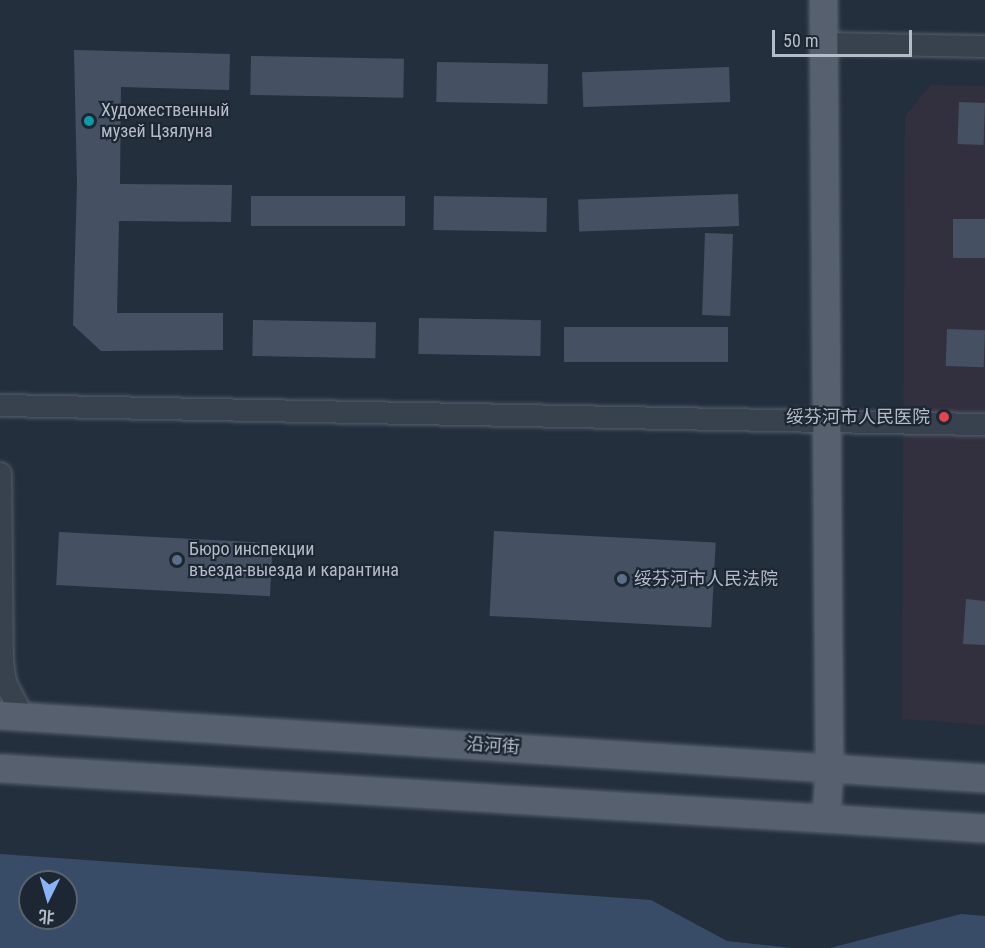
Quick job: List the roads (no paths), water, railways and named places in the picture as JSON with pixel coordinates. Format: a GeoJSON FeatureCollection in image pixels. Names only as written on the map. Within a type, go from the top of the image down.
{"type":"FeatureCollection","features":[{"type":"Feature","properties":{"kind":"main road"},"geometry":{"type":"LineString","coordinates":[[823,0],[829,768],[826,817]]}},
{"type":"Feature","properties":{"kind":"main road","name":"沿河街"},"geometry":{"type":"LineString","coordinates":[[11,715],[985,778]]}},
{"type":"Feature","properties":{"kind":"main road"},"geometry":{"type":"LineString","coordinates":[[0,768],[985,828]]}},
{"type":"Feature","properties":{"kind":"street"},"geometry":{"type":"LineString","coordinates":[[825,42],[985,46]]}},
{"type":"Feature","properties":{"kind":"street"},"geometry":{"type":"LineString","coordinates":[[0,405],[985,424]]}},
{"type":"Feature","properties":{"kind":"street"},"geometry":{"type":"LineString","coordinates":[[0,473],[2,661],[11,715]]}},
{"type":"Feature","properties":{"kind":"water"},"geometry":{"type":"Polygon","coordinates":[[[0,854],[651,900],[727,941],[792,948],[0,948],[0,854]]]}},
{"type":"Feature","properties":{"kind":"water"},"geometry":{"type":"Polygon","coordinates":[[[961,914],[985,916],[985,948],[830,948],[961,914]]]}},
{"type":"Feature","properties":{"kind":"place","name":"Художественный музей Цзялуна"},"geometry":{"type":"Point","coordinates":[89,121]}},
{"type":"Feature","properties":{"kind":"place","name":"绥芬河市人民医院"},"geometry":{"type":"Point","coordinates":[944,417]}},
{"type":"Feature","properties":{"kind":"place","name":"Бюро инспекции въезда-выезда и карантина"},"geometry":{"type":"Point","coordinates":[177,560]}},
{"type":"Feature","properties":{"kind":"place","name":"绥芬河市人民法院"},"geometry":{"type":"Point","coordinates":[622,579]}}]}
